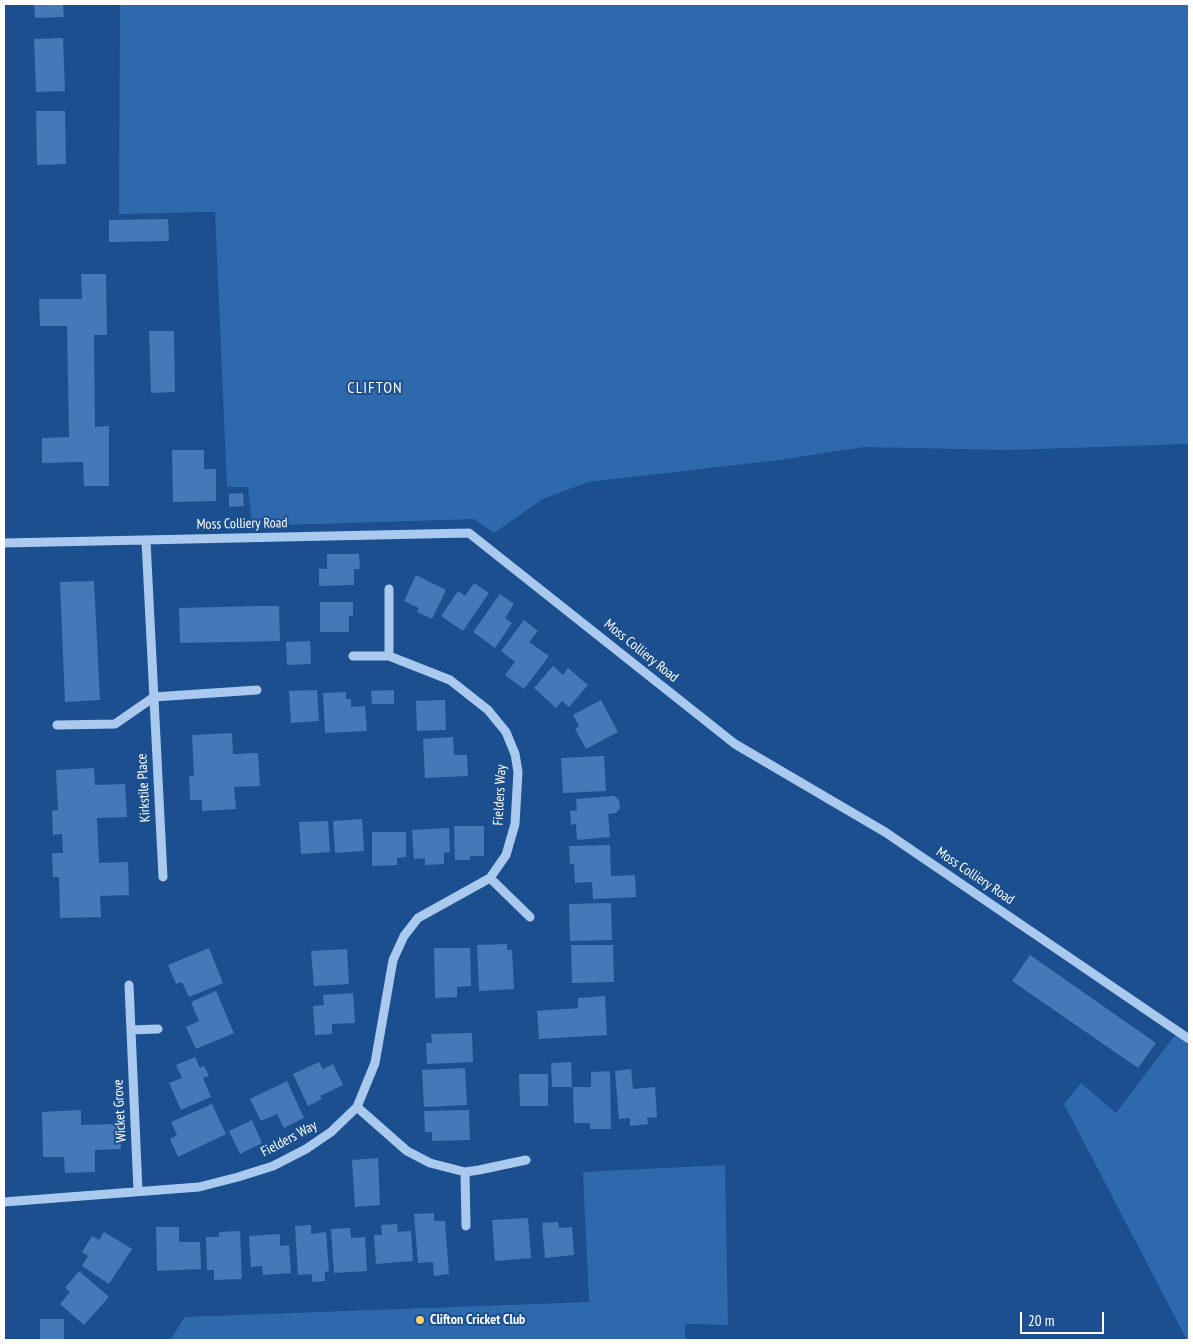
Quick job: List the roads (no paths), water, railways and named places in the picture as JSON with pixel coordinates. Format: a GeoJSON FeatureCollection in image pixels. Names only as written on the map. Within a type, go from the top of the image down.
{"type":"FeatureCollection","features":[{"type":"Feature","properties":{"kind":"street","name":"Moss Colliery Road"},"geometry":{"type":"LineString","coordinates":[[4,543],[469,533],[735,744],[885,832],[1189,1039]]}},
{"type":"Feature","properties":{"kind":"street","name":"Kirkstile Place"},"geometry":{"type":"LineString","coordinates":[[146,540],[163,877]]}},
{"type":"Feature","properties":{"kind":"street"},"geometry":{"type":"LineString","coordinates":[[389,589],[389,656]]}},
{"type":"Feature","properties":{"kind":"street","name":"Fielders Way"},"geometry":{"type":"LineString","coordinates":[[4,1202],[199,1186],[238,1177],[273,1166],[306,1149],[332,1132],[357,1107],[375,1063],[393,960],[404,936],[418,918],[490,878],[506,855],[515,824],[518,772],[515,754],[506,732],[488,710],[450,680],[389,656],[353,656]]}},
{"type":"Feature","properties":{"kind":"street"},"geometry":{"type":"LineString","coordinates":[[57,725],[115,724],[154,698],[257,690]]}},
{"type":"Feature","properties":{"kind":"street"},"geometry":{"type":"LineString","coordinates":[[490,878],[530,917]]}},
{"type":"Feature","properties":{"kind":"street","name":"Wicket Grove"},"geometry":{"type":"LineString","coordinates":[[129,985],[138,1191]]}},
{"type":"Feature","properties":{"kind":"street"},"geometry":{"type":"LineString","coordinates":[[130,1030],[158,1029]]}},
{"type":"Feature","properties":{"kind":"street"},"geometry":{"type":"LineString","coordinates":[[357,1107],[407,1151],[430,1163],[465,1172],[526,1160]]}},
{"type":"Feature","properties":{"kind":"street"},"geometry":{"type":"LineString","coordinates":[[465,1172],[466,1226]]}},
{"type":"Feature","properties":{"kind":"place","name":"Clifton Cricket Club"},"geometry":{"type":"Point","coordinates":[420,1320]}},
{"type":"Feature","properties":{"kind":"district","name":"CLIFTON"},"geometry":{"type":"Point","coordinates":[375,388]}}]}
